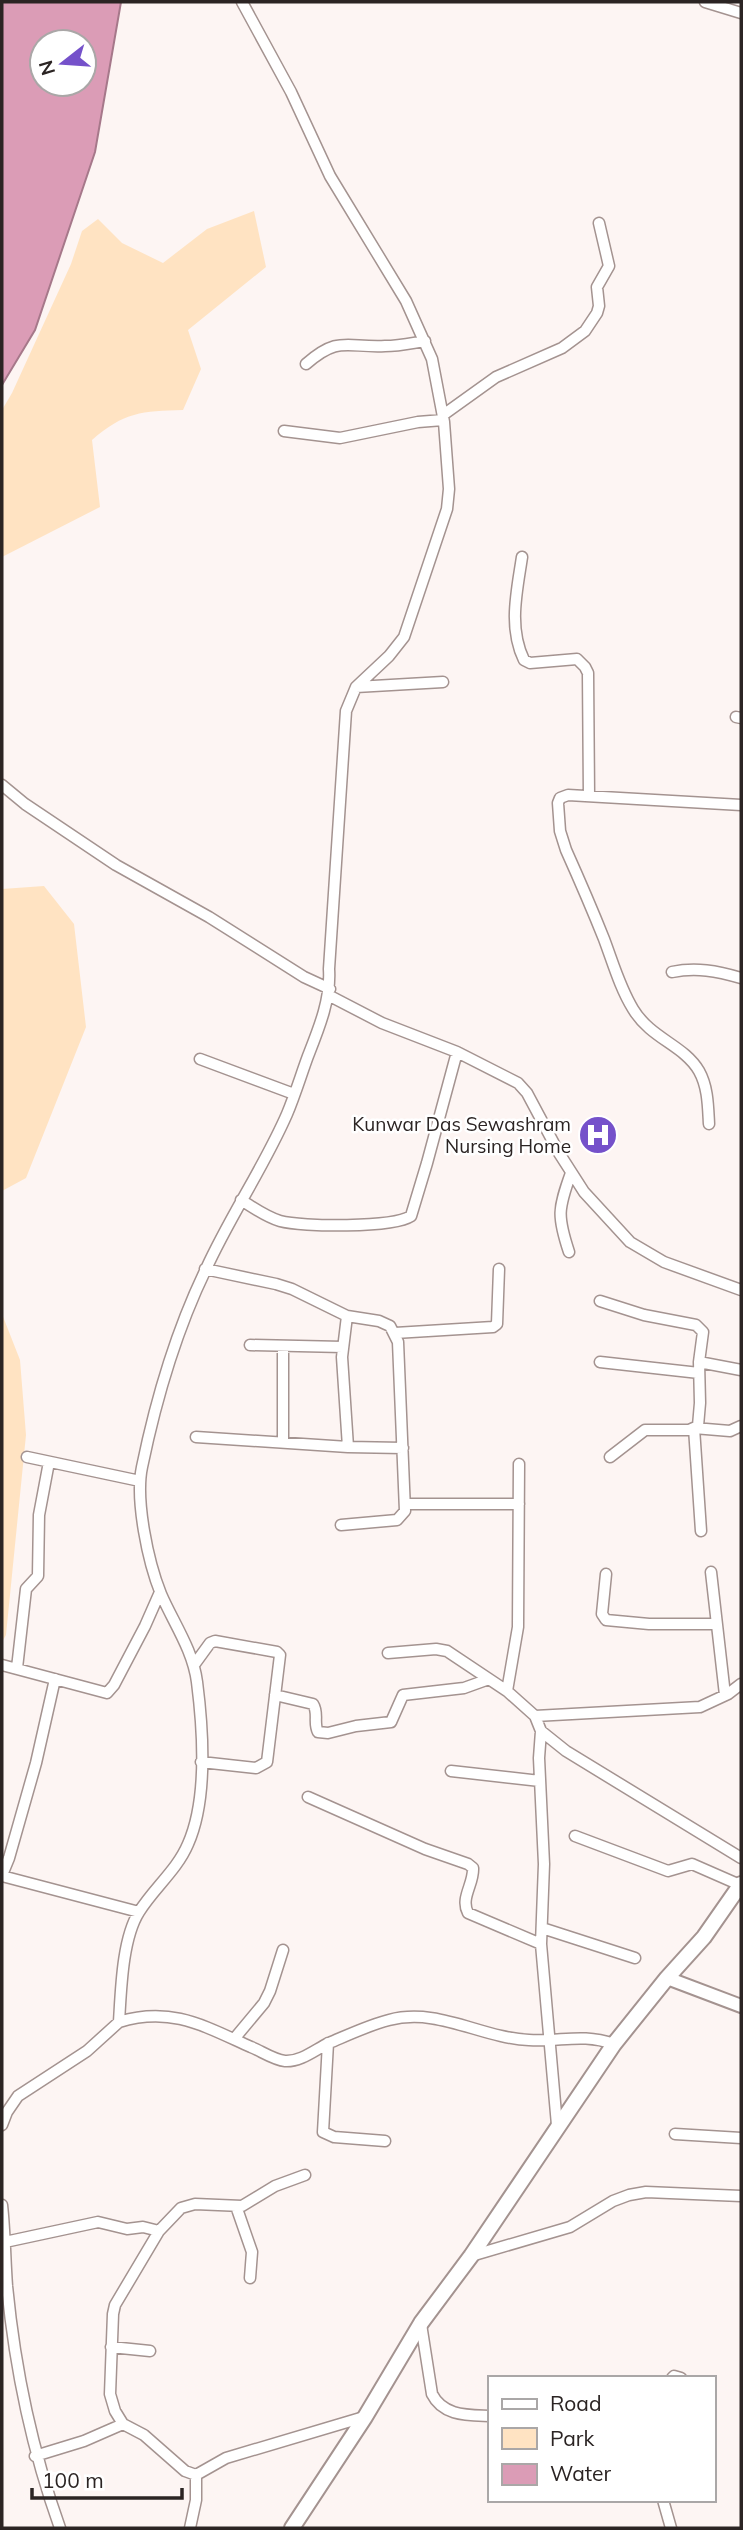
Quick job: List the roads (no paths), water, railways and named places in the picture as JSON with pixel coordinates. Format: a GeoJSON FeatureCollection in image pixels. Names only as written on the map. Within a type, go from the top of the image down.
{"type":"FeatureCollection","features":[{"type":"Feature","properties":{"kind":"main road"},"geometry":{"type":"LineString","coordinates":[[292,2528],[365,2417],[421,2323],[471,2256],[557,2125],[614,2044],[704,1937],[741,1884]]}},
{"type":"Feature","properties":{"kind":"street"},"geometry":{"type":"LineString","coordinates":[[119,2022],[133,1922],[190,1841],[199,1795],[201,1762],[194,1665],[160,1592],[141,1517],[141,1470],[166,1368],[205,1269],[286,1115],[329,992],[346,712],[356,687],[389,656],[404,637],[444,521],[449,489],[443,418],[432,359],[425,341],[401,292],[330,176],[291,92],[242,2]]}},
{"type":"Feature","properties":{"kind":"street"},"geometry":{"type":"LineString","coordinates":[[705,2],[741,13]]}},
{"type":"Feature","properties":{"kind":"street"},"geometry":{"type":"LineString","coordinates":[[284,431],[340,438],[443,418],[496,377],[562,348],[592,322],[599,306],[597,287],[608,266],[599,223]]}},
{"type":"Feature","properties":{"kind":"street"},"geometry":{"type":"LineString","coordinates":[[306,363],[318,352],[339,345],[384,346],[425,341]]}},
{"type":"Feature","properties":{"kind":"street"},"geometry":{"type":"LineString","coordinates":[[522,557],[514,609],[518,642],[524,660],[530,663],[577,659],[588,673],[589,796]]}},
{"type":"Feature","properties":{"kind":"street"},"geometry":{"type":"LineString","coordinates":[[356,687],[443,682]]}},
{"type":"Feature","properties":{"kind":"street"},"geometry":{"type":"LineString","coordinates":[[2,785],[116,865],[209,917],[382,1023],[457,1052],[508,1076],[527,1093],[571,1174],[584,1192],[630,1242],[646,1253],[741,1290]]}},
{"type":"Feature","properties":{"kind":"street"},"geometry":{"type":"LineString","coordinates":[[709,1124],[706,1093],[699,1071],[683,1052],[651,1031],[633,1010],[566,850],[558,817],[560,799],[568,795],[741,805]]}},
{"type":"Feature","properties":{"kind":"street"},"geometry":{"type":"LineString","coordinates":[[671,972],[709,970],[741,978]]}},
{"type":"Feature","properties":{"kind":"street"},"geometry":{"type":"LineString","coordinates":[[241,1200],[279,1220],[299,1224],[343,1225],[397,1220],[411,1216],[457,1052]]}},
{"type":"Feature","properties":{"kind":"street"},"geometry":{"type":"LineString","coordinates":[[200,1059],[294,1094]]}},
{"type":"Feature","properties":{"kind":"street"},"geometry":{"type":"LineString","coordinates":[[569,1252],[561,1228],[559,1208],[571,1174]]}},
{"type":"Feature","properties":{"kind":"street"},"geometry":{"type":"LineString","coordinates":[[205,1269],[292,1289],[347,1316],[379,1321],[390,1326],[395,1333],[398,1342],[405,1511],[397,1520],[341,1525]]}},
{"type":"Feature","properties":{"kind":"street"},"geometry":{"type":"LineString","coordinates":[[395,1333],[493,1327],[497,1324],[499,1269]]}},
{"type":"Feature","properties":{"kind":"street"},"geometry":{"type":"LineString","coordinates":[[600,1301],[644,1315],[696,1325],[703,1332],[699,1362],[699,1423],[694,1428],[701,1531]]}},
{"type":"Feature","properties":{"kind":"street"},"geometry":{"type":"LineString","coordinates":[[347,1316],[343,1347],[348,1447]]}},
{"type":"Feature","properties":{"kind":"street"},"geometry":{"type":"LineString","coordinates":[[250,1345],[343,1347]]}},
{"type":"Feature","properties":{"kind":"street"},"geometry":{"type":"LineString","coordinates":[[283,1346],[284,1442]]}},
{"type":"Feature","properties":{"kind":"street"},"geometry":{"type":"LineString","coordinates":[[600,1362],[699,1373]]}},
{"type":"Feature","properties":{"kind":"street"},"geometry":{"type":"LineString","coordinates":[[699,1362],[741,1370]]}},
{"type":"Feature","properties":{"kind":"street"},"geometry":{"type":"LineString","coordinates":[[610,1457],[645,1430],[694,1428],[730,1431],[741,1426]]}},
{"type":"Feature","properties":{"kind":"street"},"geometry":{"type":"LineString","coordinates":[[196,1437],[402,1448]]}},
{"type":"Feature","properties":{"kind":"street"},"geometry":{"type":"LineString","coordinates":[[27,1457],[141,1481]]}},
{"type":"Feature","properties":{"kind":"street"},"geometry":{"type":"LineString","coordinates":[[17,1668],[26,1589],[38,1576],[39,1515],[49,1462]]}},
{"type":"Feature","properties":{"kind":"street"},"geometry":{"type":"LineString","coordinates":[[507,1691],[518,1627],[519,1464]]}},
{"type":"Feature","properties":{"kind":"street"},"geometry":{"type":"LineString","coordinates":[[405,1504],[519,1504]]}},
{"type":"Feature","properties":{"kind":"street"},"geometry":{"type":"LineString","coordinates":[[711,1572],[725,1695]]}},
{"type":"Feature","properties":{"kind":"street"},"geometry":{"type":"LineString","coordinates":[[606,1574],[602,1614],[606,1620],[649,1624],[716,1624]]}},
{"type":"Feature","properties":{"kind":"street"},"geometry":{"type":"LineString","coordinates":[[2,1665],[94,1692],[110,1691],[160,1592]]}},
{"type":"Feature","properties":{"kind":"street"},"geometry":{"type":"LineString","coordinates":[[194,1665],[210,1643],[215,1641],[277,1652],[280,1655],[267,1762],[256,1768],[201,1762]]}},
{"type":"Feature","properties":{"kind":"street"},"geometry":{"type":"LineString","coordinates":[[388,1653],[436,1649],[447,1651],[507,1691],[535,1717],[541,1731],[539,1758],[544,1864],[541,1944],[557,2125]]}},
{"type":"Feature","properties":{"kind":"street"},"geometry":{"type":"LineString","coordinates":[[275,1695],[313,1704],[318,1732],[328,1733],[391,1722],[403,1695],[464,1688],[489,1678]]}},
{"type":"Feature","properties":{"kind":"street"},"geometry":{"type":"LineString","coordinates":[[55,1679],[36,1763],[2,1876],[139,1913]]}},
{"type":"Feature","properties":{"kind":"street"},"geometry":{"type":"LineString","coordinates":[[535,1717],[700,1707],[741,1684]]}},
{"type":"Feature","properties":{"kind":"street"},"geometry":{"type":"LineString","coordinates":[[541,1731],[598,1772],[741,1857]]}},
{"type":"Feature","properties":{"kind":"street"},"geometry":{"type":"LineString","coordinates":[[451,1771],[540,1781]]}},
{"type":"Feature","properties":{"kind":"street"},"geometry":{"type":"LineString","coordinates":[[308,1797],[425,1849],[468,1864],[473,1868],[473,1874],[465,1900],[468,1913],[541,1944]]}},
{"type":"Feature","properties":{"kind":"street"},"geometry":{"type":"LineString","coordinates":[[575,1836],[668,1871],[691,1864],[741,1884]]}},
{"type":"Feature","properties":{"kind":"street"},"geometry":{"type":"LineString","coordinates":[[542,1928],[635,1958]]}},
{"type":"Feature","properties":{"kind":"street"},"geometry":{"type":"LineString","coordinates":[[234,2039],[264,2003],[283,1950]]}},
{"type":"Feature","properties":{"kind":"street"},"geometry":{"type":"LineString","coordinates":[[667,1978],[741,2006]]}},
{"type":"Feature","properties":{"kind":"street"},"geometry":{"type":"LineString","coordinates":[[2,2125],[4,2111],[18,2096],[87,2051],[119,2022],[139,2016],[166,2015],[186,2019],[286,2061],[388,2020],[415,2016],[434,2017],[509,2038],[594,2038],[614,2044]]}},
{"type":"Feature","properties":{"kind":"street"},"geometry":{"type":"LineString","coordinates":[[328,2043],[323,2132],[334,2137],[385,2141]]}},
{"type":"Feature","properties":{"kind":"street"},"geometry":{"type":"LineString","coordinates":[[675,2134],[741,2138]]}},
{"type":"Feature","properties":{"kind":"street"},"geometry":{"type":"LineString","coordinates":[[305,2175],[287,2180],[247,2204],[187,2206],[174,2214],[159,2231],[113,2314],[112,2403],[123,2424],[144,2435],[185,2471],[196,2475],[226,2458],[365,2417]]}},
{"type":"Feature","properties":{"kind":"street"},"geometry":{"type":"LineString","coordinates":[[471,2256],[570,2227],[629,2195],[646,2192],[741,2196]]}},
{"type":"Feature","properties":{"kind":"street"},"geometry":{"type":"LineString","coordinates":[[2,2205],[9,2304],[35,2456],[60,2528]]}},
{"type":"Feature","properties":{"kind":"street"},"geometry":{"type":"LineString","coordinates":[[236,2206],[252,2252],[250,2278]]}},
{"type":"Feature","properties":{"kind":"street"},"geometry":{"type":"LineString","coordinates":[[5,2242],[98,2222],[127,2229],[143,2227],[159,2231]]}},
{"type":"Feature","properties":{"kind":"street"},"geometry":{"type":"LineString","coordinates":[[2,2316],[9,2304]]}},
{"type":"Feature","properties":{"kind":"street"},"geometry":{"type":"LineString","coordinates":[[421,2323],[432,2394],[437,2403],[447,2410],[488,2416]]}},
{"type":"Feature","properties":{"kind":"street"},"geometry":{"type":"LineString","coordinates":[[111,2347],[150,2351]]}},
{"type":"Feature","properties":{"kind":"street"},"geometry":{"type":"LineString","coordinates":[[35,2456],[84,2441],[123,2424]]}},
{"type":"Feature","properties":{"kind":"street"},"geometry":{"type":"LineString","coordinates":[[190,2528],[196,2500],[196,2475]]}},
{"type":"Feature","properties":{"kind":"street"},"geometry":{"type":"LineString","coordinates":[[664,2502],[671,2528]]}},
{"type":"Feature","properties":{"kind":"water"},"geometry":{"type":"Polygon","coordinates":[[[2,2],[121,2],[95,152],[35,330],[2,385],[2,2]]]}},
{"type":"Feature","properties":{"kind":"place","name":"Kunwar Das Sewashram Nursing Home"},"geometry":{"type":"Point","coordinates":[598,1135]}}]}
